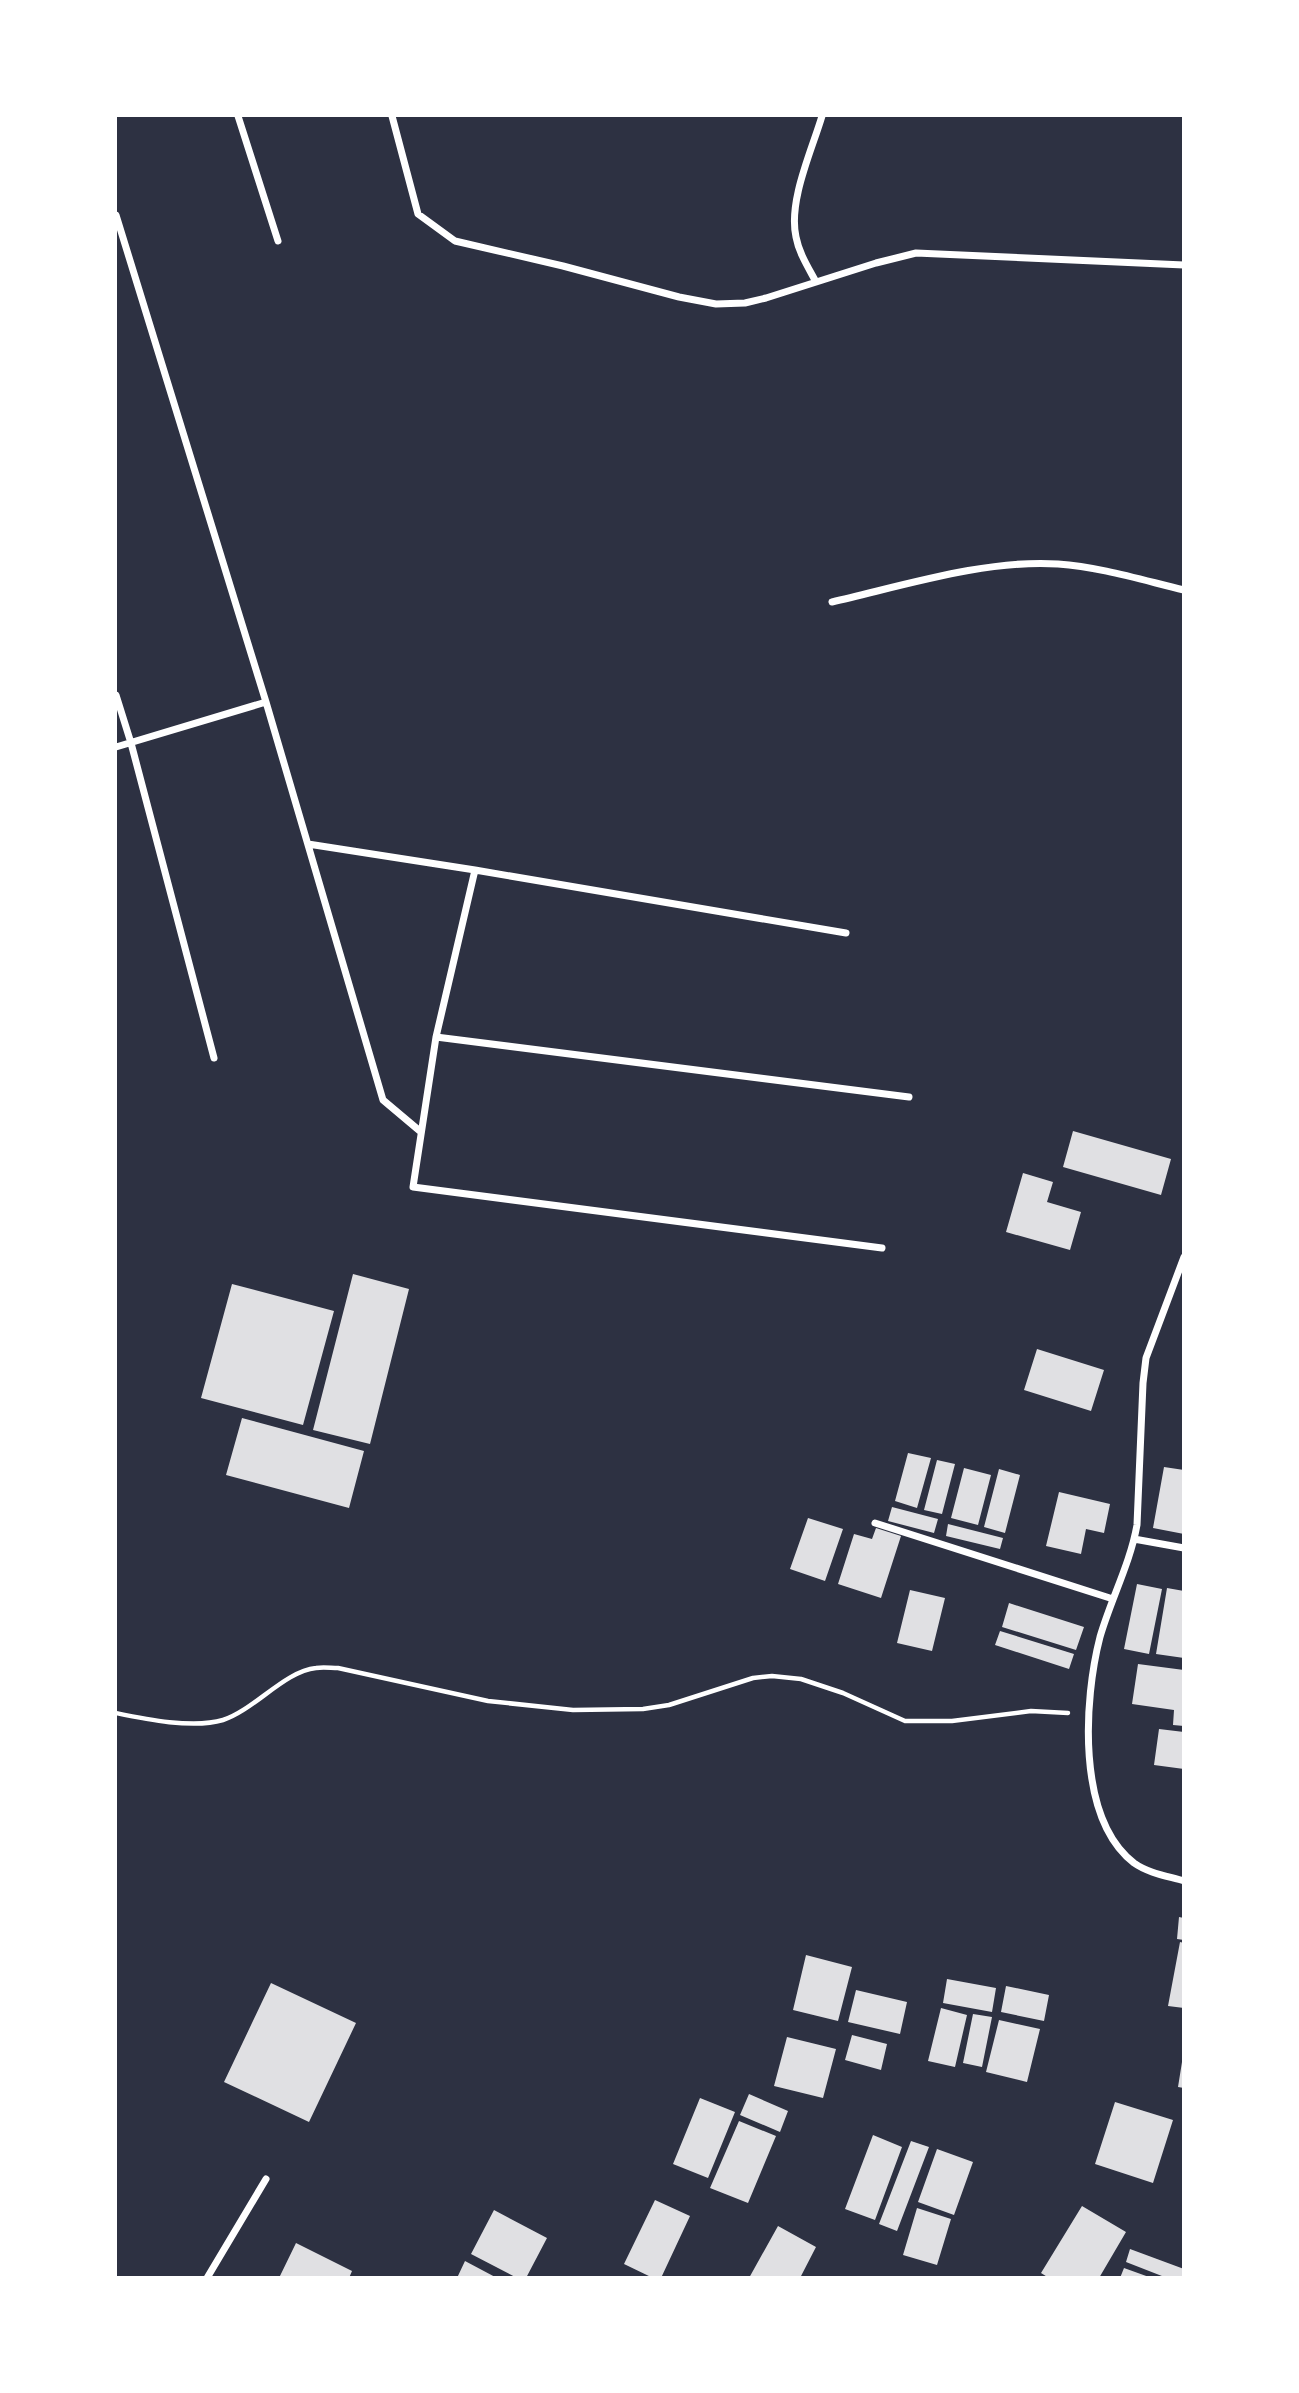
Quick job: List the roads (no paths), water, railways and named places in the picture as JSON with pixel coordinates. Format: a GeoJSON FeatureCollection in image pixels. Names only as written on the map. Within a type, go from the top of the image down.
{"type":"FeatureCollection","features":[{"type":"Feature","properties":{"kind":"street"},"geometry":{"type":"LineString","coordinates":[[237,116],[278,241]]}},
{"type":"Feature","properties":{"kind":"street"},"geometry":{"type":"LineString","coordinates":[[392,116],[418,214],[454,241],[562,266],[679,298],[716,304],[755,301],[916,253],[1184,265]]}},
{"type":"Feature","properties":{"kind":"street"},"geometry":{"type":"LineString","coordinates":[[816,282],[798,246],[795,219],[796,200],[822,116]]}},
{"type":"Feature","properties":{"kind":"street"},"geometry":{"type":"LineString","coordinates":[[116,215],[266,702],[383,1100],[421,1132]]}},
{"type":"Feature","properties":{"kind":"street"},"geometry":{"type":"LineString","coordinates":[[832,601],[970,571],[1020,564],[1076,565],[1184,590]]}},
{"type":"Feature","properties":{"kind":"street"},"geometry":{"type":"LineString","coordinates":[[116,695],[214,1058]]}},
{"type":"Feature","properties":{"kind":"street"},"geometry":{"type":"LineString","coordinates":[[116,747],[266,702]]}},
{"type":"Feature","properties":{"kind":"street"},"geometry":{"type":"LineString","coordinates":[[308,844],[846,933]]}},
{"type":"Feature","properties":{"kind":"street"},"geometry":{"type":"LineString","coordinates":[[475,870],[436,1037],[413,1186],[881,1248]]}},
{"type":"Feature","properties":{"kind":"street"},"geometry":{"type":"LineString","coordinates":[[436,1037],[909,1097]]}},
{"type":"Feature","properties":{"kind":"street"},"geometry":{"type":"LineString","coordinates":[[1184,1256],[1146,1357],[1139,1500],[1134,1539],[1092,1670],[1088,1714],[1091,1770],[1100,1812],[1113,1838],[1136,1865],[1184,1881]]}},
{"type":"Feature","properties":{"kind":"street"},"geometry":{"type":"LineString","coordinates":[[875,1523],[1113,1599]]}},
{"type":"Feature","properties":{"kind":"street"},"geometry":{"type":"LineString","coordinates":[[1134,1539],[1184,1548]]}},
{"type":"Feature","properties":{"kind":"street"},"geometry":{"type":"LineString","coordinates":[[207,2277],[266,2179]]}}]}
